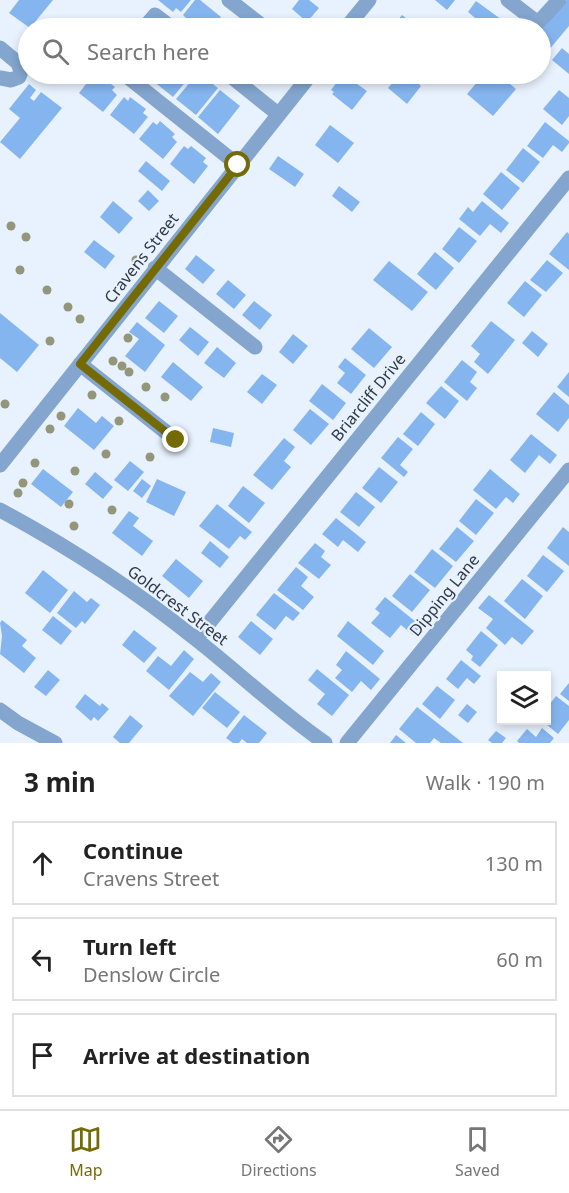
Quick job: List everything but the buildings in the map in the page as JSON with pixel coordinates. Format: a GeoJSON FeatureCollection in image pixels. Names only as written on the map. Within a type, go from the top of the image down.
{"type":"FeatureCollection","features":[{"type":"Feature","properties":{"kind":"street"},"geometry":{"type":"LineString","coordinates":[[229,0],[252,18]]}},
{"type":"Feature","properties":{"kind":"street"},"geometry":{"type":"LineString","coordinates":[[354,18],[369,0]]}},
{"type":"Feature","properties":{"kind":"street"},"geometry":{"type":"LineString","coordinates":[[508,0],[531,18]]}},
{"type":"Feature","properties":{"kind":"street"},"geometry":{"type":"LineString","coordinates":[[543,18],[559,0]]}},
{"type":"Feature","properties":{"kind":"street"},"geometry":{"type":"LineString","coordinates":[[0,48],[18,63]]}},
{"type":"Feature","properties":{"kind":"street"},"geometry":{"type":"LineString","coordinates":[[0,78],[11,80],[18,77]]}},
{"type":"Feature","properties":{"kind":"street"},"geometry":{"type":"LineString","coordinates":[[137,84],[238,165]]}},
{"type":"Feature","properties":{"kind":"street"},"geometry":{"type":"LineString","coordinates":[[240,84],[278,114]]}},
{"type":"Feature","properties":{"kind":"street","name":"Cravens Street"},"geometry":{"type":"LineString","coordinates":[[0,465],[302,84]]}},
{"type":"Feature","properties":{"kind":"street","name":"Briarcliff Drive"},"geometry":{"type":"LineString","coordinates":[[196,639],[569,178]]}},
{"type":"Feature","properties":{"kind":"street"},"geometry":{"type":"LineString","coordinates":[[156,268],[255,347]]}},
{"type":"Feature","properties":{"kind":"street"},"geometry":{"type":"LineString","coordinates":[[80,364],[176,440]]}},
{"type":"Feature","properties":{"kind":"street","name":"Dipping Lane"},"geometry":{"type":"LineString","coordinates":[[347,743],[569,470]]}},
{"type":"Feature","properties":{"kind":"street","name":"Goldcrest Street"},"geometry":{"type":"LineString","coordinates":[[0,510],[59,543],[100,570],[196,639],[325,743]]}},
{"type":"Feature","properties":{"kind":"street"},"geometry":{"type":"LineString","coordinates":[[1,713],[55,743]]}},
{"type":"Feature","properties":{"kind":"route"},"geometry":{"type":"LineString","coordinates":[[176,440],[80,364],[238,165]]}}]}
